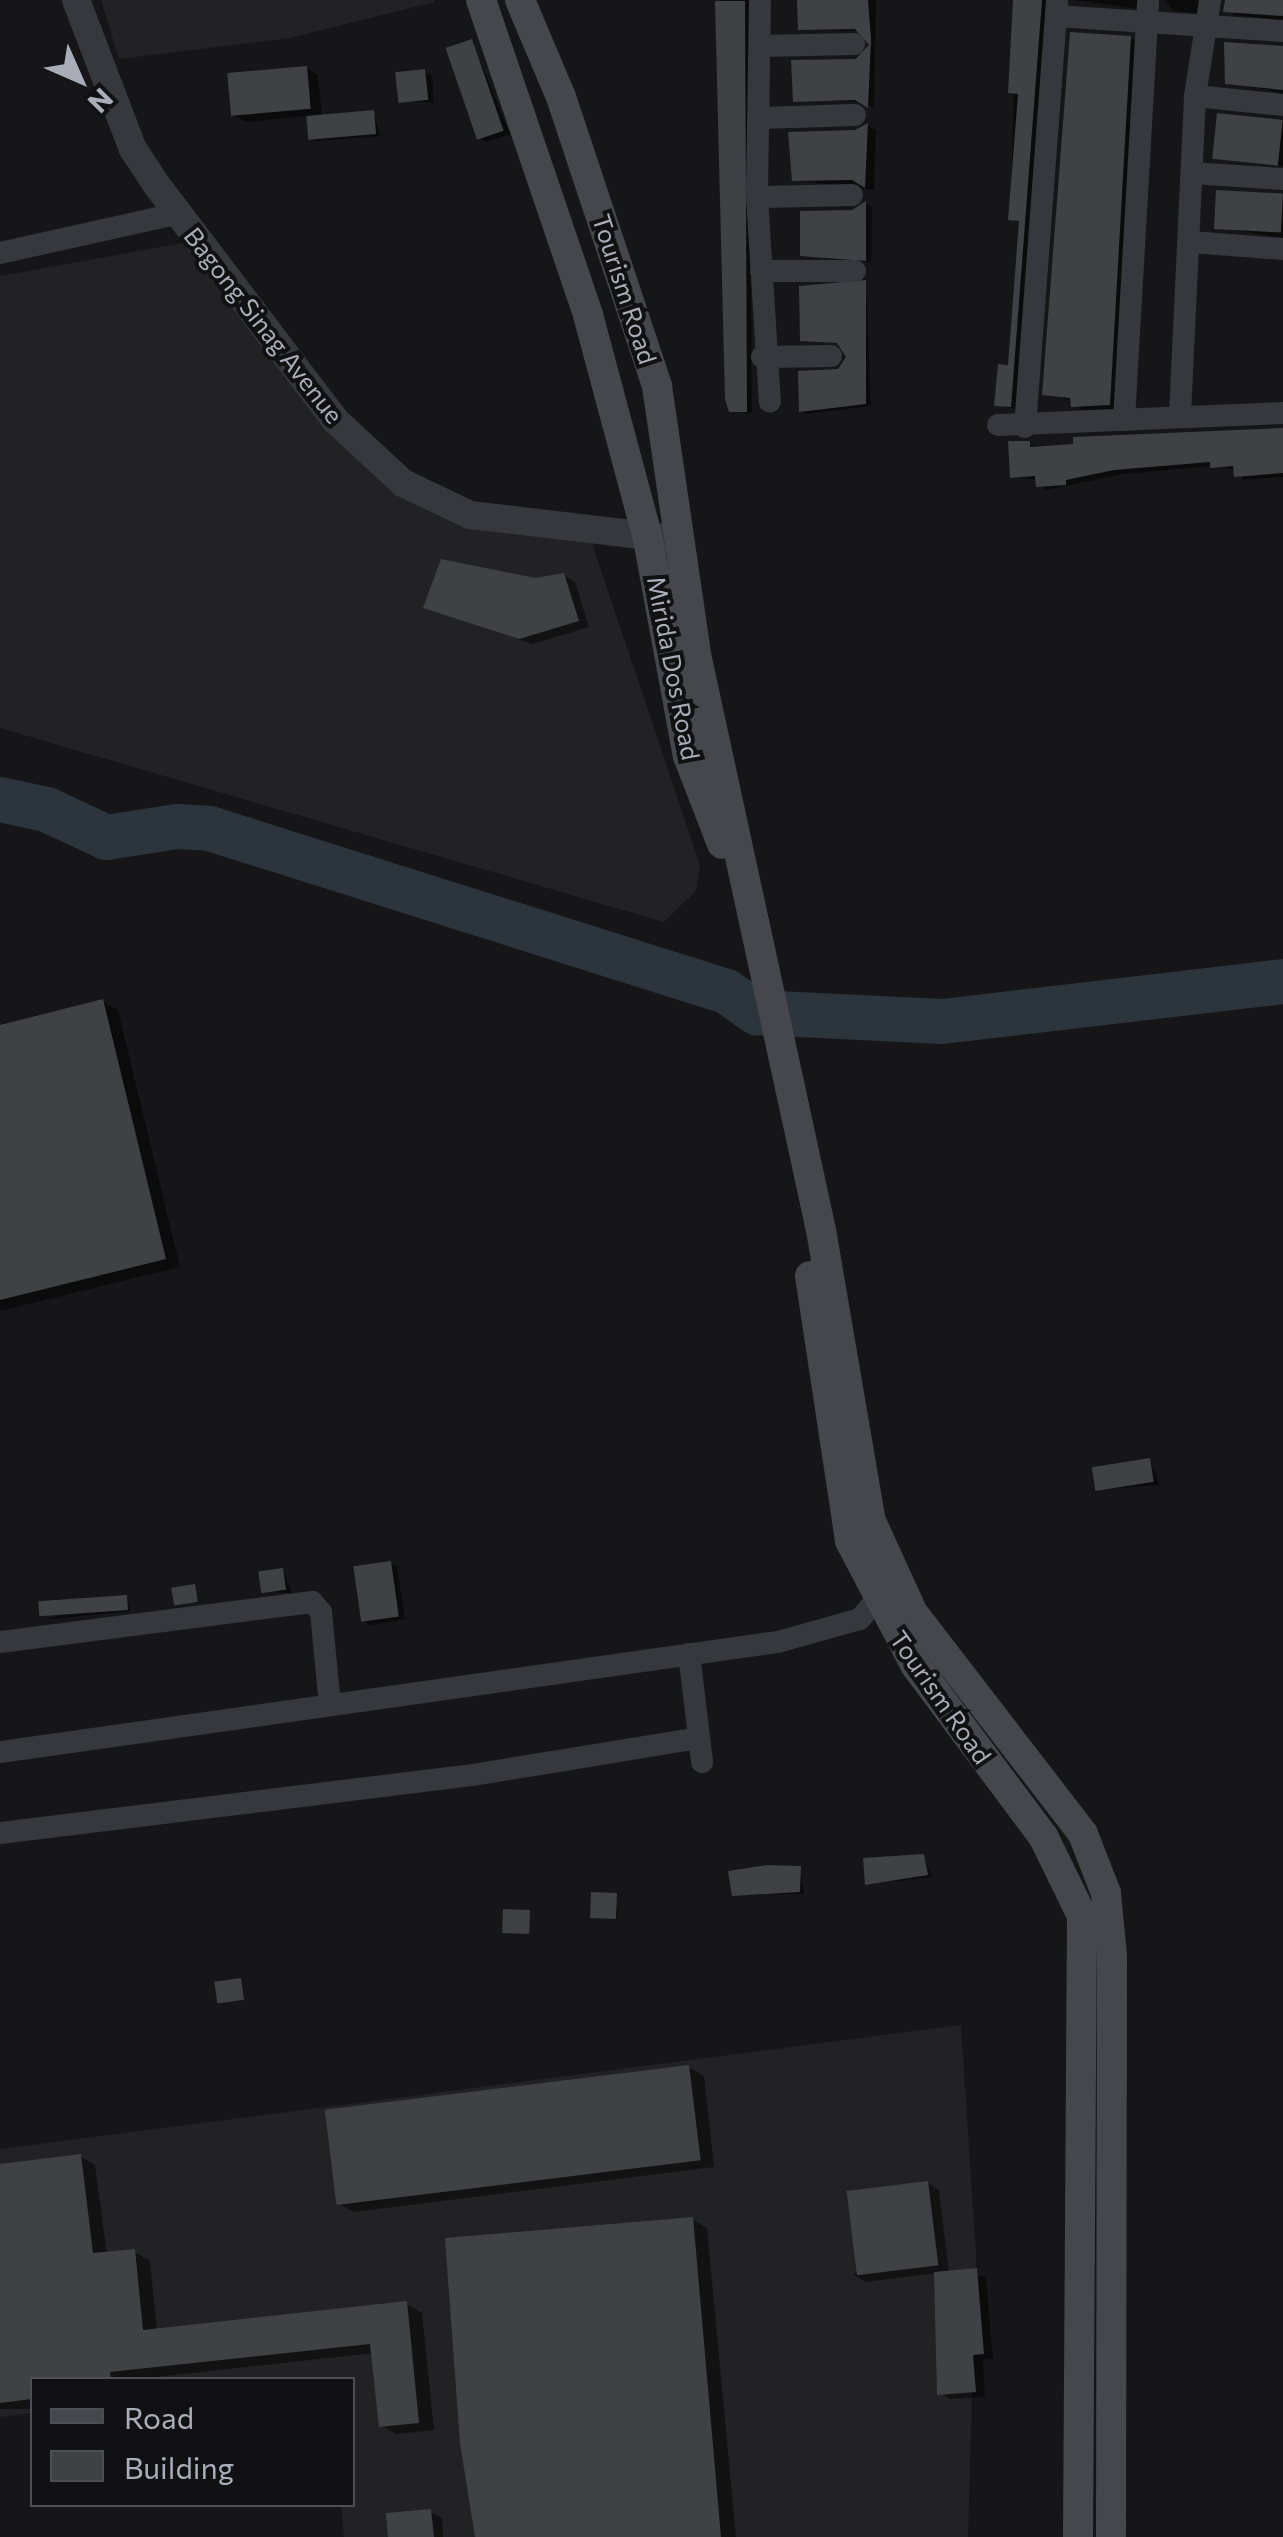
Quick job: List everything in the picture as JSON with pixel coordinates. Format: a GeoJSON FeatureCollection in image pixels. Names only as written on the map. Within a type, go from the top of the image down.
{"type":"FeatureCollection","features":[{"type":"Feature","properties":{"kind":"main road","name":"Tourism Road"},"geometry":{"type":"LineString","coordinates":[[481,0],[588,315],[648,540]]}},
{"type":"Feature","properties":{"kind":"main road","name":"Tourism Road"},"geometry":{"type":"LineString","coordinates":[[520,0],[561,96],[656,386],[691,590]]}},
{"type":"Feature","properties":{"kind":"main road","name":"Mirida Dos Road"},"geometry":{"type":"LineString","coordinates":[[648,540],[688,756],[732,850]]}},
{"type":"Feature","properties":{"kind":"main road","name":"Mirida Dos Road"},"geometry":{"type":"LineString","coordinates":[[691,590],[697,659],[732,850]]}},
{"type":"Feature","properties":{"kind":"main road","name":"Tourism Road"},"geometry":{"type":"LineString","coordinates":[[732,850],[797,1149],[885,1589],[916,1666],[1044,1838],[1082,1916],[1078,2537]]}},
{"type":"Feature","properties":{"kind":"main road","name":"Tourism Road"},"geometry":{"type":"LineString","coordinates":[[797,1149],[850,1541],[885,1589],[960,1670],[1083,1834],[1106,1894],[1112,1957],[1111,2537]]}},
{"type":"Feature","properties":{"kind":"street","name":"Bagong Sinag Avenue"},"geometry":{"type":"LineString","coordinates":[[76,0],[133,149],[176,214],[336,420],[403,483],[470,515],[648,540],[682,536]]}},
{"type":"Feature","properties":{"kind":"street"},"geometry":{"type":"LineString","coordinates":[[760,0],[757,196],[762,357],[770,402]]}},
{"type":"Feature","properties":{"kind":"street"},"geometry":{"type":"LineString","coordinates":[[1124,420],[1148,0]]}},
{"type":"Feature","properties":{"kind":"street"},"geometry":{"type":"LineString","coordinates":[[1180,415],[1195,96],[1210,0]]}},
{"type":"Feature","properties":{"kind":"street"},"geometry":{"type":"LineString","coordinates":[[1025,427],[1057,8],[1147,24],[1283,31]]}},
{"type":"Feature","properties":{"kind":"street"},"geometry":{"type":"LineString","coordinates":[[761,46],[854,44]]}},
{"type":"Feature","properties":{"kind":"street"},"geometry":{"type":"LineString","coordinates":[[1195,96],[1283,105]]}},
{"type":"Feature","properties":{"kind":"street"},"geometry":{"type":"LineString","coordinates":[[759,118],[855,115]]}},
{"type":"Feature","properties":{"kind":"street"},"geometry":{"type":"LineString","coordinates":[[1192,173],[1283,179]]}},
{"type":"Feature","properties":{"kind":"street"},"geometry":{"type":"LineString","coordinates":[[757,196],[852,195]]}},
{"type":"Feature","properties":{"kind":"street"},"geometry":{"type":"LineString","coordinates":[[0,253],[176,214]]}},
{"type":"Feature","properties":{"kind":"street"},"geometry":{"type":"LineString","coordinates":[[1191,242],[1283,249]]}},
{"type":"Feature","properties":{"kind":"street"},"geometry":{"type":"LineString","coordinates":[[760,271],[855,271]]}},
{"type":"Feature","properties":{"kind":"street"},"geometry":{"type":"LineString","coordinates":[[762,357],[831,356]]}},
{"type":"Feature","properties":{"kind":"street"},"geometry":{"type":"LineString","coordinates":[[998,425],[1025,427],[1180,415],[1283,413]]}},
{"type":"Feature","properties":{"kind":"street"},"geometry":{"type":"LineString","coordinates":[[0,1752],[834,1630],[860,1619],[885,1589]]}},
{"type":"Feature","properties":{"kind":"street"},"geometry":{"type":"LineString","coordinates":[[0,1642],[312,1602],[321,1612],[330,1705]]}},
{"type":"Feature","properties":{"kind":"street"},"geometry":{"type":"LineString","coordinates":[[689,1654],[702,1762]]}},
{"type":"Feature","properties":{"kind":"street"},"geometry":{"type":"LineString","coordinates":[[0,1832],[473,1775],[699,1738]]}},
{"type":"Feature","properties":{"kind":"shaded area"},"geometry":{"type":"Polygon","coordinates":[[[101,0],[435,2],[290,38],[119,59],[101,0]]]}},
{"type":"Feature","properties":{"kind":"shaded area"},"geometry":{"type":"Polygon","coordinates":[[[183,243],[387,480],[445,516],[592,543],[700,865],[696,891],[664,922],[0,728],[0,276],[183,243]]]}},
{"type":"Feature","properties":{"kind":"shaded area"},"geometry":{"type":"Polygon","coordinates":[[[961,2025],[976,2254],[968,2537],[344,2537],[341,2507],[355,2507],[355,2377],[30,2377],[30,2413],[0,2417],[0,2149],[961,2025]]]}},
{"type":"Feature","properties":{"kind":"building"},"geometry":{"type":"Polygon","coordinates":[[[797,0],[868,0],[871,39],[868,108],[855,100],[793,102],[791,60],[855,59],[869,45],[855,29],[798,30],[797,0]]]}},
{"type":"Feature","properties":{"kind":"building"},"geometry":{"type":"Polygon","coordinates":[[[1013,0],[1042,0],[1011,407],[994,406],[998,364],[1008,365],[1019,221],[1008,220],[1018,94],[1008,93],[1013,0]]]}},
{"type":"Feature","properties":{"kind":"building"},"geometry":{"type":"Polygon","coordinates":[[[1225,0],[1283,0],[1283,16],[1223,12],[1225,0]]]}},
{"type":"Feature","properties":{"kind":"building"},"geometry":{"type":"Polygon","coordinates":[[[715,1],[745,1],[747,412],[729,412],[725,399],[715,1]]]}},
{"type":"Feature","properties":{"kind":"building"},"geometry":{"type":"Polygon","coordinates":[[[1070,32],[1131,36],[1110,405],[1071,407],[1070,398],[1042,395],[1070,32]]]}},
{"type":"Feature","properties":{"kind":"building"},"geometry":{"type":"Polygon","coordinates":[[[472,39],[504,131],[477,140],[446,48],[472,39]]]}},
{"type":"Feature","properties":{"kind":"building"},"geometry":{"type":"Polygon","coordinates":[[[1224,42],[1283,46],[1283,90],[1225,84],[1224,42]]]}},
{"type":"Feature","properties":{"kind":"building"},"geometry":{"type":"Polygon","coordinates":[[[307,66],[311,109],[231,116],[227,73],[307,66]]]}},
{"type":"Feature","properties":{"kind":"building"},"geometry":{"type":"Polygon","coordinates":[[[425,69],[428,100],[398,103],[395,72],[425,69]]]}},
{"type":"Feature","properties":{"kind":"building"},"geometry":{"type":"Polygon","coordinates":[[[374,110],[376,134],[308,140],[306,116],[374,110]]]}},
{"type":"Feature","properties":{"kind":"building"},"geometry":{"type":"Polygon","coordinates":[[[1217,113],[1283,120],[1278,166],[1212,159],[1217,113]]]}},
{"type":"Feature","properties":{"kind":"building"},"geometry":{"type":"Polygon","coordinates":[[[868,123],[865,188],[852,180],[792,181],[788,132],[855,130],[868,123]]]}},
{"type":"Feature","properties":{"kind":"building"},"geometry":{"type":"Polygon","coordinates":[[[1216,190],[1283,194],[1281,232],[1214,229],[1216,190]]]}},
{"type":"Feature","properties":{"kind":"building"},"geometry":{"type":"Polygon","coordinates":[[[866,201],[866,261],[800,256],[800,211],[852,210],[866,201]]]}},
{"type":"Feature","properties":{"kind":"building"},"geometry":{"type":"Polygon","coordinates":[[[866,280],[866,404],[799,412],[798,371],[838,369],[846,357],[837,343],[800,341],[799,286],[866,280]]]}},
{"type":"Feature","properties":{"kind":"building"},"geometry":{"type":"Polygon","coordinates":[[[1283,428],[1283,473],[1234,477],[1233,466],[1210,468],[1210,462],[1114,470],[1066,480],[1066,485],[1036,487],[1035,476],[1010,478],[1008,441],[1030,441],[1030,447],[1073,444],[1073,437],[1283,428]]]}},
{"type":"Feature","properties":{"kind":"building"},"geometry":{"type":"Polygon","coordinates":[[[441,559],[535,578],[564,573],[579,621],[519,639],[423,608],[441,559]]]}},
{"type":"Feature","properties":{"kind":"building"},"geometry":{"type":"Polygon","coordinates":[[[103,999],[166,1259],[0,1300],[0,1025],[103,999]]]}},
{"type":"Feature","properties":{"kind":"building"},"geometry":{"type":"Polygon","coordinates":[[[1150,1458],[1154,1482],[1095,1491],[1092,1467],[1150,1458]]]}},
{"type":"Feature","properties":{"kind":"building"},"geometry":{"type":"Polygon","coordinates":[[[391,1561],[399,1616],[361,1622],[353,1566],[391,1561]]]}},
{"type":"Feature","properties":{"kind":"building"},"geometry":{"type":"Polygon","coordinates":[[[283,1568],[286,1590],[261,1593],[258,1571],[283,1568]]]}},
{"type":"Feature","properties":{"kind":"building"},"geometry":{"type":"Polygon","coordinates":[[[195,1584],[198,1602],[174,1606],[171,1588],[195,1584]]]}},
{"type":"Feature","properties":{"kind":"building"},"geometry":{"type":"Polygon","coordinates":[[[127,1595],[128,1610],[39,1616],[38,1601],[127,1595]]]}},
{"type":"Feature","properties":{"kind":"building"},"geometry":{"type":"Polygon","coordinates":[[[924,1854],[928,1875],[865,1885],[863,1858],[924,1854]]]}},
{"type":"Feature","properties":{"kind":"building"},"geometry":{"type":"Polygon","coordinates":[[[768,1865],[801,1866],[800,1892],[732,1896],[728,1871],[768,1865]]]}},
{"type":"Feature","properties":{"kind":"building"},"geometry":{"type":"Polygon","coordinates":[[[591,1892],[617,1893],[616,1919],[590,1918],[591,1892]]]}},
{"type":"Feature","properties":{"kind":"building"},"geometry":{"type":"Polygon","coordinates":[[[503,1909],[530,1910],[529,1934],[502,1933],[503,1909]]]}},
{"type":"Feature","properties":{"kind":"building"},"geometry":{"type":"Polygon","coordinates":[[[241,1978],[244,2000],[217,2004],[214,1982],[241,1978]]]}},
{"type":"Feature","properties":{"kind":"building"},"geometry":{"type":"Polygon","coordinates":[[[689,2065],[701,2160],[336,2205],[325,2110],[689,2065]]]}},
{"type":"Feature","properties":{"kind":"building"},"geometry":{"type":"Polygon","coordinates":[[[81,2154],[93,2253],[135,2249],[143,2330],[407,2301],[419,2423],[379,2427],[370,2344],[110,2372],[111,2377],[30,2377],[30,2399],[0,2403],[0,2164],[81,2154]]]}},
{"type":"Feature","properties":{"kind":"building"},"geometry":{"type":"Polygon","coordinates":[[[928,2181],[938,2265],[857,2275],[847,2191],[928,2181]]]}},
{"type":"Feature","properties":{"kind":"building"},"geometry":{"type":"Polygon","coordinates":[[[693,2217],[721,2537],[475,2537],[460,2443],[445,2238],[693,2217]]]}},
{"type":"Feature","properties":{"kind":"building"},"geometry":{"type":"Polygon","coordinates":[[[977,2268],[984,2354],[973,2355],[976,2392],[937,2395],[934,2272],[977,2268]]]}},
{"type":"Feature","properties":{"kind":"building"},"geometry":{"type":"Polygon","coordinates":[[[431,2509],[434,2537],[388,2537],[386,2513],[431,2509]]]}},
{"type":"Feature","properties":{"kind":"waterway"},"geometry":{"type":"LineString","coordinates":[[0,799],[46,809],[106,837],[176,826],[209,828],[726,991],[756,1012],[942,1021],[1283,981]]}}]}
